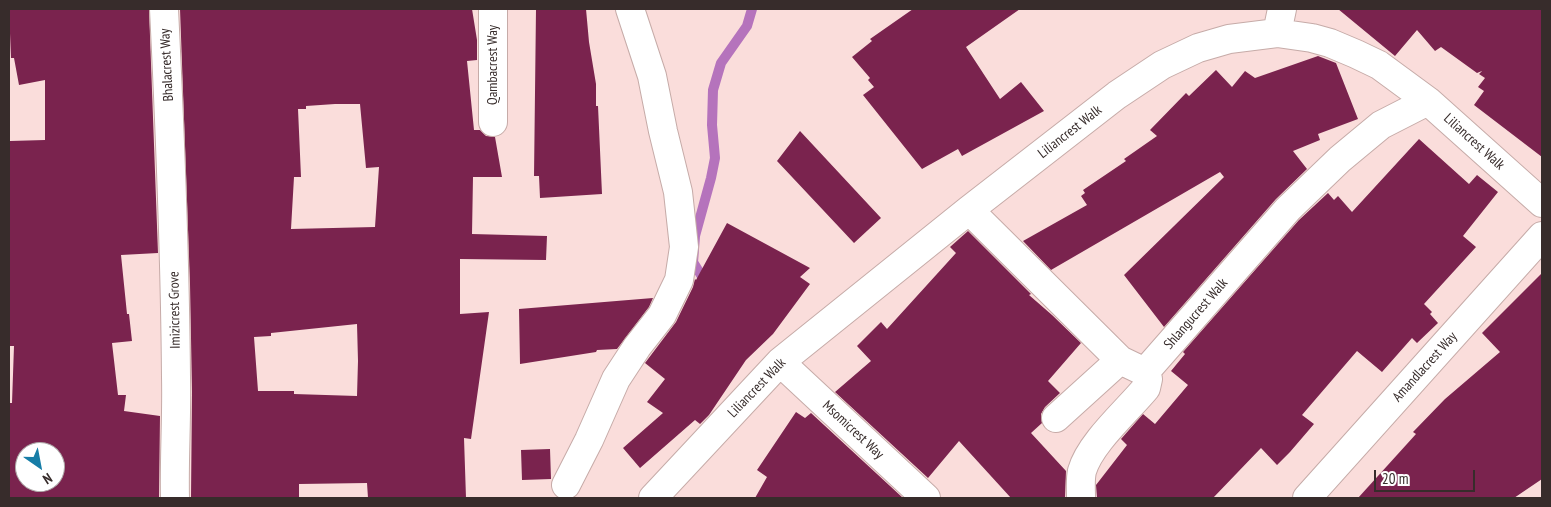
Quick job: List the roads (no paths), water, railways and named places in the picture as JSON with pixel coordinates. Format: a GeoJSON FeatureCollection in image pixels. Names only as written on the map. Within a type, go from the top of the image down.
{"type":"FeatureCollection","features":[{"type":"Feature","properties":{"kind":"street","name":"Bhalacrest Way"},"geometry":{"type":"LineString","coordinates":[[164,9],[170,122]]}},
{"type":"Feature","properties":{"kind":"street","name":"Qambacrest Way"},"geometry":{"type":"LineString","coordinates":[[493,9],[493,122]]}},
{"type":"Feature","properties":{"kind":"street"},"geometry":{"type":"LineString","coordinates":[[566,485],[589,440],[616,379],[637,347],[662,315],[679,280],[684,247],[678,192],[652,76],[630,9]]}},
{"type":"Feature","properties":{"kind":"street","name":"Liliancrest Walk"},"geometry":{"type":"LineString","coordinates":[[653,498],[780,362],[969,210],[1117,95],[1162,65],[1198,48],[1279,21],[1312,38],[1330,43],[1380,64],[1428,101],[1542,203]]}},
{"type":"Feature","properties":{"kind":"street","name":"Shlangucrest Walk"},"geometry":{"type":"LineString","coordinates":[[1145,372],[1288,209],[1340,159],[1381,125],[1428,101]]}},
{"type":"Feature","properties":{"kind":"street","name":"Imizicrest Grove"},"geometry":{"type":"LineString","coordinates":[[170,122],[176,379],[175,498]]}},
{"type":"Feature","properties":{"kind":"street"},"geometry":{"type":"LineString","coordinates":[[969,210],[1120,360],[1145,372],[1148,379],[1146,388],[1096,444],[1082,470],[1081,498]]}},
{"type":"Feature","properties":{"kind":"street","name":"Amandlacrest Way"},"geometry":{"type":"LineString","coordinates":[[1307,498],[1542,236]]}},
{"type":"Feature","properties":{"kind":"street"},"geometry":{"type":"LineString","coordinates":[[1056,418],[1120,360]]}},
{"type":"Feature","properties":{"kind":"street","name":"Msomicrest Way"},"geometry":{"type":"LineString","coordinates":[[780,362],[926,498]]}},
{"type":"Feature","properties":{"kind":"waterway"},"geometry":{"type":"LineString","coordinates":[[712,277],[701,275],[693,262],[695,236],[715,158],[712,125],[713,90],[721,63],[747,26],[752,9]]}}]}
